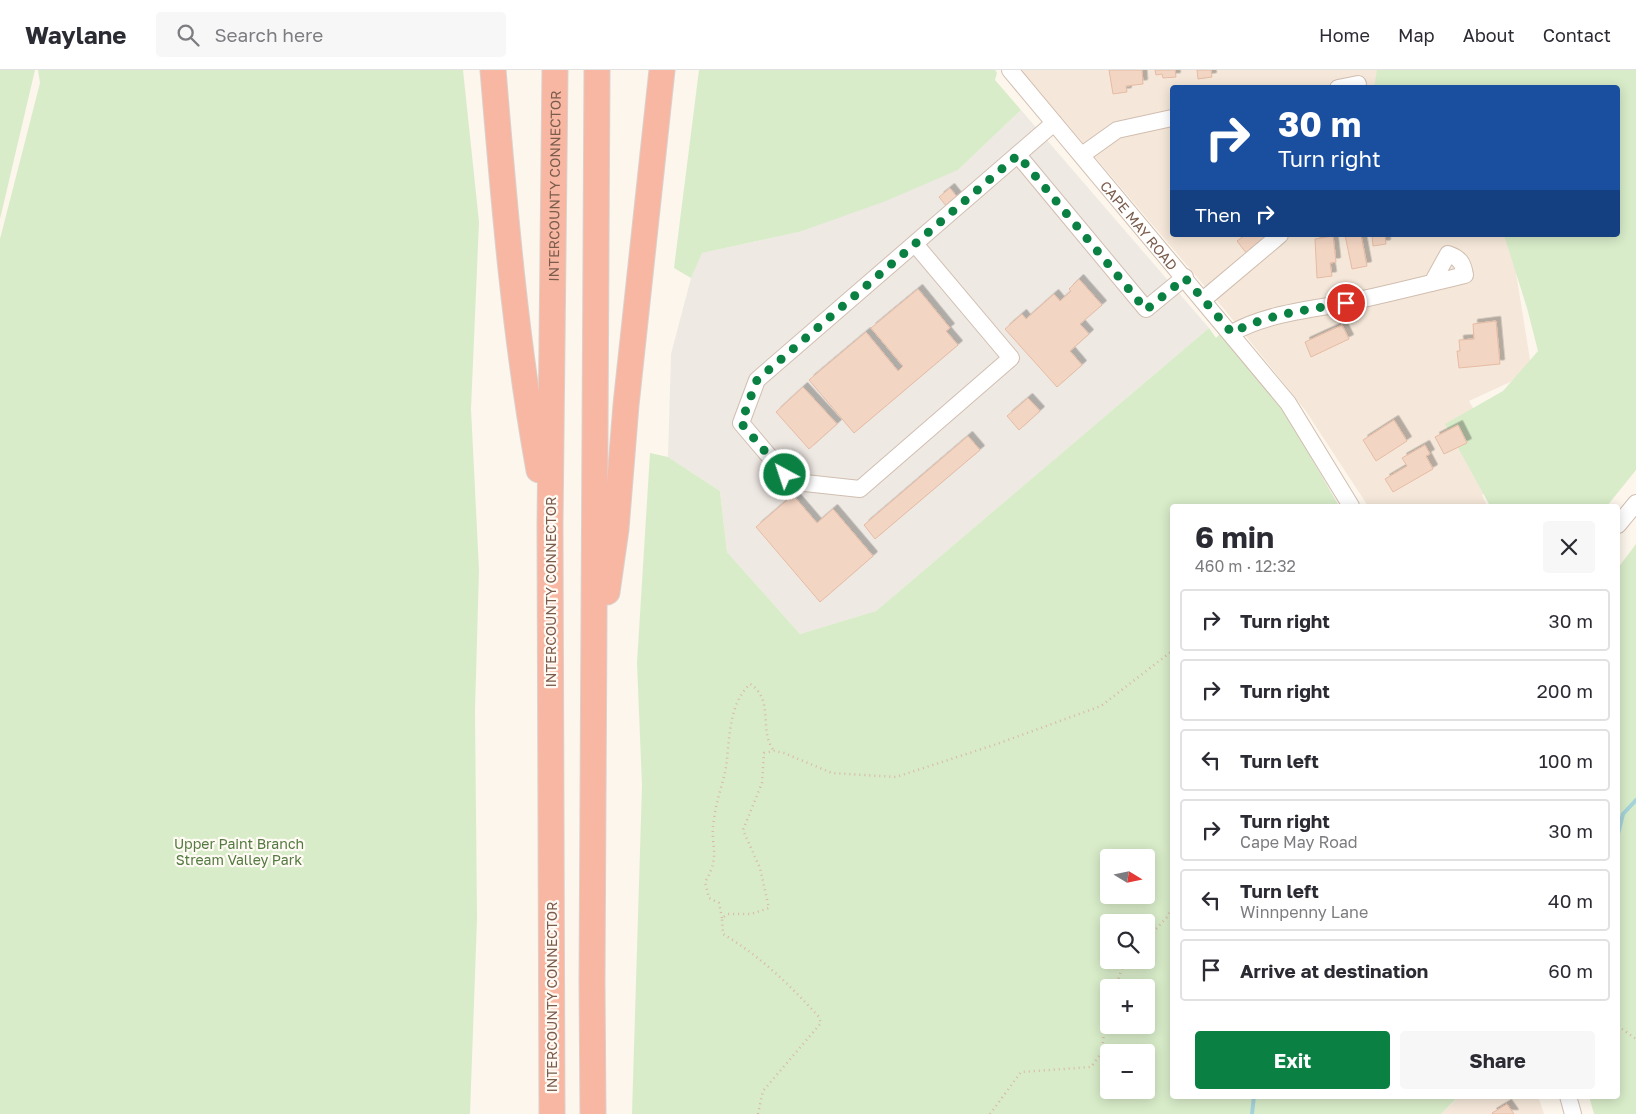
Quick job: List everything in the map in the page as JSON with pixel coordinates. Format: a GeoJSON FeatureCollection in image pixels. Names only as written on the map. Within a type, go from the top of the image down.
{"type":"FeatureCollection","features":[{"type":"Feature","properties":{"kind":"highway"},"geometry":{"type":"LineString","coordinates":[[493,70],[511,267],[528,411],[550,525]]}},
{"type":"Feature","properties":{"kind":"highway","name":"INTERCOUNTY CONNECTOR"},"geometry":{"type":"LineString","coordinates":[[552,1114],[550,525],[555,70]]}},
{"type":"Feature","properties":{"kind":"highway"},"geometry":{"type":"LineString","coordinates":[[593,1114],[598,70]]}},
{"type":"Feature","properties":{"kind":"highway"},"geometry":{"type":"LineString","coordinates":[[594,678],[616,530],[626,405],[662,70]]}},
{"type":"Feature","properties":{"kind":"street","name":"CAPE MAY ROAD"},"geometry":{"type":"LineString","coordinates":[[1010,70],[1288,402],[1349,504]]}},
{"type":"Feature","properties":{"kind":"street"},"geometry":{"type":"LineString","coordinates":[[1353,85],[1358,84]]}},
{"type":"Feature","properties":{"kind":"street"},"geometry":{"type":"LineString","coordinates":[[1082,156],[1117,130],[1170,118]]}},
{"type":"Feature","properties":{"kind":"street"},"geometry":{"type":"LineString","coordinates":[[915,244],[1011,358],[860,489],[805,483],[785,475],[741,423],[757,380],[1054,123]]}},
{"type":"Feature","properties":{"kind":"street"},"geometry":{"type":"LineString","coordinates":[[1018,155],[1146,310],[1185,278]]}},
{"type":"Feature","properties":{"kind":"street"},"geometry":{"type":"LineString","coordinates":[[1204,300],[1278,237]]}},
{"type":"Feature","properties":{"kind":"street"},"geometry":{"type":"LineString","coordinates":[[1232,333],[1245,326],[1269,318],[1432,283]]}},
{"type":"Feature","properties":{"kind":"street"},"geometry":{"type":"LineString","coordinates":[[1620,523],[1636,503]]}},
{"type":"Feature","properties":{"kind":"street"},"geometry":{"type":"LineString","coordinates":[[1569,1099],[1573,1114]]}},
{"type":"Feature","properties":{"kind":"path"},"geometry":{"type":"LineString","coordinates":[[722,918],[728,914],[751,914],[769,908],[760,868],[743,830],[762,783],[764,753],[784,752],[832,773],[896,777],[997,744],[1101,706],[1170,653]]}},
{"type":"Feature","properties":{"kind":"path"},"geometry":{"type":"LineString","coordinates":[[758,1114],[763,1091],[822,1023],[819,1017],[786,981],[740,944],[722,934],[722,918],[718,903],[709,898],[705,882],[714,866],[713,820],[726,766],[728,737],[736,704],[742,691],[750,684],[760,690],[762,695],[768,744],[774,751]]}},
{"type":"Feature","properties":{"kind":"path"},"geometry":{"type":"LineString","coordinates":[[1155,931],[1168,918],[1170,913]]}},
{"type":"Feature","properties":{"kind":"path"},"geometry":{"type":"LineString","coordinates":[[1620,1027],[1636,1039]]}},
{"type":"Feature","properties":{"kind":"path"},"geometry":{"type":"LineString","coordinates":[[990,1114],[1021,1072],[1091,1067],[1102,1052],[1104,1034]]}},
{"type":"Feature","properties":{"kind":"shaded area"},"geometry":{"type":"Polygon","coordinates":[[[1021,70],[1387,70],[1389,85],[1170,85],[1170,237],[1510,237],[1532,372],[1469,401],[1512,476],[1482,495],[1486,504],[1367,504],[1305,410],[1224,309],[1021,70]]]}},
{"type":"Feature","properties":{"kind":"shaded area"},"geometry":{"type":"Polygon","coordinates":[[[1021,110],[1209,328],[876,611],[800,634],[727,552],[720,491],[668,457],[671,354],[691,278],[701,253],[799,232],[958,170],[1021,110]]]}},
{"type":"Feature","properties":{"kind":"shaded area"},"geometry":{"type":"Polygon","coordinates":[[[1457,1099],[1539,1099],[1544,1114],[1441,1114],[1457,1099]]]}},
{"type":"Feature","properties":{"kind":"green space"},"geometry":{"type":"Polygon","coordinates":[[[0,70],[35,70],[0,219],[0,70]]]}},
{"type":"Feature","properties":{"kind":"green space","name":"Upper Paint Branch Stream Valley Park"},"geometry":{"type":"Polygon","coordinates":[[[38,70],[463,70],[479,222],[471,409],[479,570],[475,710],[477,919],[470,1114],[0,1114],[0,239],[40,83],[38,70]]]}},
{"type":"Feature","properties":{"kind":"green space"},"geometry":{"type":"Polygon","coordinates":[[[699,70],[995,70],[997,73],[995,80],[1021,110],[958,170],[886,201],[799,232],[702,253],[691,278],[674,268],[699,70]]]}},
{"type":"Feature","properties":{"kind":"green space"},"geometry":{"type":"Polygon","coordinates":[[[1377,70],[1636,70],[1636,470],[1609,504],[1489,504],[1445,424],[1503,391],[1538,351],[1527,308],[1505,237],[1620,237],[1620,85],[1374,85],[1377,70]]]}},
{"type":"Feature","properties":{"kind":"green space"},"geometry":{"type":"Polygon","coordinates":[[[1209,328],[1216,338],[1222,332],[1283,409],[1338,504],[1170,504],[1170,1099],[1456,1099],[1441,1114],[632,1114],[642,785],[637,663],[650,453],[668,457],[720,491],[727,552],[800,634],[876,611],[1209,328]]]}},
{"type":"Feature","properties":{"kind":"green space"},"geometry":{"type":"Polygon","coordinates":[[[1636,544],[1636,1114],[1594,1114],[1590,1099],[1620,1099],[1620,565],[1636,544]]]}},
{"type":"Feature","properties":{"kind":"building"},"geometry":{"type":"Polygon","coordinates":[[[1109,70],[1142,70],[1143,84],[1126,86],[1127,92],[1113,94],[1109,70]]]}},
{"type":"Feature","properties":{"kind":"building"},"geometry":{"type":"Polygon","coordinates":[[[1155,70],[1175,70],[1176,77],[1163,78],[1162,74],[1156,75],[1155,70]]]}},
{"type":"Feature","properties":{"kind":"building"},"geometry":{"type":"Polygon","coordinates":[[[1197,70],[1211,70],[1212,77],[1198,79],[1197,70]]]}},
{"type":"Feature","properties":{"kind":"building"},"geometry":{"type":"Polygon","coordinates":[[[950,188],[958,198],[947,207],[939,197],[950,188]]]}},
{"type":"Feature","properties":{"kind":"building"},"geometry":{"type":"Polygon","coordinates":[[[1242,237],[1268,237],[1247,254],[1237,241],[1242,237]]]}},
{"type":"Feature","properties":{"kind":"building"},"geometry":{"type":"Polygon","coordinates":[[[1333,237],[1336,262],[1330,263],[1332,276],[1317,278],[1315,239],[1333,237]]]}},
{"type":"Feature","properties":{"kind":"building"},"geometry":{"type":"Polygon","coordinates":[[[1345,237],[1361,237],[1367,266],[1352,269],[1345,237]]]}},
{"type":"Feature","properties":{"kind":"building"},"geometry":{"type":"Polygon","coordinates":[[[1372,237],[1385,237],[1386,244],[1373,246],[1372,237]]]}},
{"type":"Feature","properties":{"kind":"building"},"geometry":{"type":"Polygon","coordinates":[[[1079,279],[1102,305],[1080,324],[1089,334],[1070,351],[1082,365],[1057,387],[1005,329],[1022,314],[1026,319],[1054,294],[1060,301],[1071,291],[1069,289],[1079,279]]]}},
{"type":"Feature","properties":{"kind":"building"},"geometry":{"type":"Polygon","coordinates":[[[918,289],[950,328],[946,331],[958,345],[854,433],[809,380],[866,332],[898,371],[903,366],[871,328],[918,289]]]}},
{"type":"Feature","properties":{"kind":"building"},"geometry":{"type":"Polygon","coordinates":[[[1496,321],[1500,364],[1459,368],[1457,351],[1460,351],[1459,340],[1474,339],[1473,324],[1496,321]]]}},
{"type":"Feature","properties":{"kind":"building"},"geometry":{"type":"Polygon","coordinates":[[[1342,325],[1349,339],[1311,357],[1305,342],[1342,325]]]}},
{"type":"Feature","properties":{"kind":"building"},"geometry":{"type":"Polygon","coordinates":[[[803,387],[837,424],[809,449],[776,412],[803,387]]]}},
{"type":"Feature","properties":{"kind":"building"},"geometry":{"type":"Polygon","coordinates":[[[1028,398],[1040,411],[1019,430],[1007,416],[1028,398]]]}},
{"type":"Feature","properties":{"kind":"building"},"geometry":{"type":"Polygon","coordinates":[[[1394,420],[1407,441],[1376,461],[1363,440],[1394,420]]]}},
{"type":"Feature","properties":{"kind":"building"},"geometry":{"type":"Polygon","coordinates":[[[1458,425],[1467,443],[1444,454],[1435,437],[1458,425]]]}},
{"type":"Feature","properties":{"kind":"building"},"geometry":{"type":"Polygon","coordinates":[[[968,436],[980,450],[875,539],[864,525],[968,436]]]}},
{"type":"Feature","properties":{"kind":"building"},"geometry":{"type":"Polygon","coordinates":[[[1425,445],[1430,454],[1426,456],[1433,469],[1393,492],[1385,479],[1407,466],[1402,458],[1425,445]]]}},
{"type":"Feature","properties":{"kind":"building"},"geometry":{"type":"Polygon","coordinates":[[[793,495],[817,523],[833,509],[873,556],[820,602],[756,527],[793,495]]]}},
{"type":"Feature","properties":{"kind":"building"},"geometry":{"type":"Polygon","coordinates":[[[1507,1104],[1514,1114],[1492,1113],[1507,1104]]]}},
{"type":"Feature","properties":{"kind":"waterway"},"geometry":{"type":"LineString","coordinates":[[1620,826],[1623,814],[1636,800]]}},
{"type":"Feature","properties":{"kind":"waterway"},"geometry":{"type":"LineString","coordinates":[[1252,1114],[1254,1099]]}},
{"type":"Feature","properties":{"kind":"route"},"geometry":{"type":"LineString","coordinates":[[785,475],[741,423],[757,380],[1018,155],[1146,310],[1185,278],[1232,333],[1245,326],[1269,318],[1346,303]]}}]}
